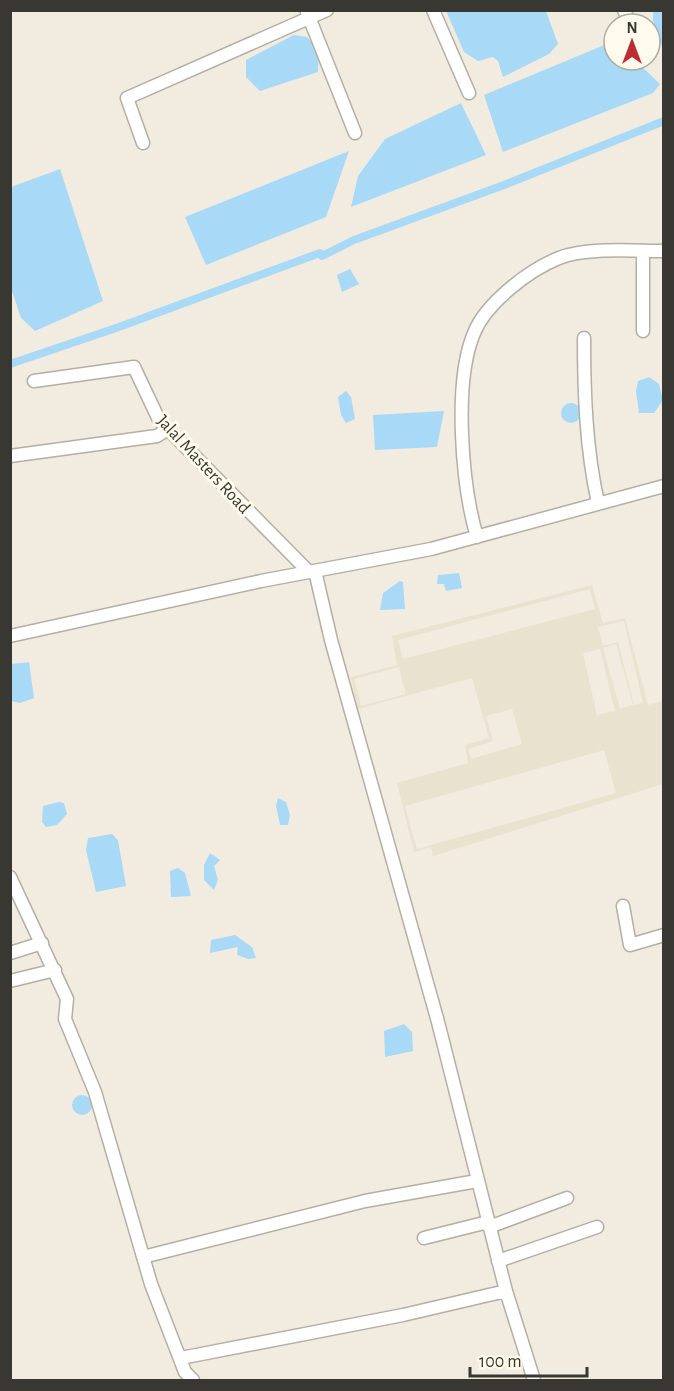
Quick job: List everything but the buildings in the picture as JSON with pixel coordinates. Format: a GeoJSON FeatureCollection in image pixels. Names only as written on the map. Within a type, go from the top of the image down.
{"type":"FeatureCollection","features":[{"type":"Feature","properties":{"kind":"street"},"geometry":{"type":"LineString","coordinates":[[143,143],[127,98],[308,14],[327,10]]}},
{"type":"Feature","properties":{"kind":"street"},"geometry":{"type":"LineString","coordinates":[[433,10],[469,93]]}},
{"type":"Feature","properties":{"kind":"street"},"geometry":{"type":"LineString","coordinates":[[308,14],[355,133]]}},
{"type":"Feature","properties":{"kind":"street"},"geometry":{"type":"LineString","coordinates":[[477,537],[466,490],[463,436],[464,381],[474,332],[507,291],[559,258],[577,253],[663,250]]}},
{"type":"Feature","properties":{"kind":"street"},"geometry":{"type":"LineString","coordinates":[[643,251],[643,331]]}},
{"type":"Feature","properties":{"kind":"street"},"geometry":{"type":"LineString","coordinates":[[584,338],[591,474],[598,503]]}},
{"type":"Feature","properties":{"kind":"street","name":"Jalal Masters Road"},"geometry":{"type":"LineString","coordinates":[[34,381],[134,367],[159,420],[312,572]]}},
{"type":"Feature","properties":{"kind":"street"},"geometry":{"type":"LineString","coordinates":[[10,456],[157,436],[168,429]]}},
{"type":"Feature","properties":{"kind":"street"},"geometry":{"type":"LineString","coordinates":[[10,636],[477,537],[663,486]]}},
{"type":"Feature","properties":{"kind":"street"},"geometry":{"type":"LineString","coordinates":[[312,572],[438,1022],[506,1291],[534,1380]]}},
{"type":"Feature","properties":{"kind":"street"},"geometry":{"type":"LineString","coordinates":[[10,877],[67,999],[66,1019],[95,1092],[143,1257],[180,1358],[185,1378]]}},
{"type":"Feature","properties":{"kind":"street"},"geometry":{"type":"LineString","coordinates":[[623,906],[630,945],[663,935]]}},
{"type":"Feature","properties":{"kind":"street"},"geometry":{"type":"LineString","coordinates":[[10,953],[42,943]]}},
{"type":"Feature","properties":{"kind":"street"},"geometry":{"type":"LineString","coordinates":[[10,981],[55,970]]}},
{"type":"Feature","properties":{"kind":"street"},"geometry":{"type":"LineString","coordinates":[[143,1257],[365,1201],[477,1181]]}},
{"type":"Feature","properties":{"kind":"street"},"geometry":{"type":"LineString","coordinates":[[424,1238],[489,1225],[567,1198]]}},
{"type":"Feature","properties":{"kind":"street"},"geometry":{"type":"LineString","coordinates":[[498,1261],[597,1227]]}},
{"type":"Feature","properties":{"kind":"street"},"geometry":{"type":"LineString","coordinates":[[180,1358],[403,1316],[506,1291]]}},
{"type":"Feature","properties":{"kind":"shaded area"},"geometry":{"type":"Polygon","coordinates":[[[592,585],[603,623],[625,618],[648,705],[663,701],[663,784],[433,856],[431,847],[414,852],[397,783],[468,763],[465,745],[489,738],[472,678],[358,709],[351,677],[397,665],[392,636],[592,585]],[[590,589],[398,640],[403,659],[595,609],[590,589]],[[624,621],[598,627],[603,646],[618,642],[634,705],[643,703],[624,621]],[[616,644],[603,648],[620,709],[633,705],[616,644]],[[600,649],[583,653],[597,715],[615,711],[600,649]],[[399,667],[354,679],[361,706],[406,694],[399,667]],[[512,709],[486,716],[493,741],[468,749],[471,759],[522,744],[512,709]],[[604,750],[405,806],[417,849],[616,793],[604,750]]]}},
{"type":"Feature","properties":{"kind":"water"},"geometry":{"type":"Polygon","coordinates":[[[446,11],[546,11],[558,44],[549,54],[503,77],[498,61],[493,57],[478,61],[464,52],[446,11]]]}},
{"type":"Feature","properties":{"kind":"water"},"geometry":{"type":"Polygon","coordinates":[[[663,11],[663,50],[662,12],[653,12],[663,11]]]}},
{"type":"Feature","properties":{"kind":"water"},"geometry":{"type":"Polygon","coordinates":[[[294,35],[307,37],[319,51],[318,72],[260,91],[246,77],[246,60],[294,35]]]}},
{"type":"Feature","properties":{"kind":"water"},"geometry":{"type":"Polygon","coordinates":[[[602,46],[602,72],[648,72],[660,84],[653,93],[503,152],[484,95],[602,46]]]}},
{"type":"Feature","properties":{"kind":"water"},"geometry":{"type":"Polygon","coordinates":[[[461,103],[486,155],[351,207],[358,176],[385,139],[461,103]]]}},
{"type":"Feature","properties":{"kind":"water"},"geometry":{"type":"Polygon","coordinates":[[[349,151],[326,217],[206,265],[185,217],[349,151]]]}},
{"type":"Feature","properties":{"kind":"water"},"geometry":{"type":"Polygon","coordinates":[[[60,169],[103,301],[35,331],[21,318],[11,288],[11,187],[60,169]]]}},
{"type":"Feature","properties":{"kind":"water"},"geometry":{"type":"Polygon","coordinates":[[[350,269],[359,284],[342,292],[337,275],[350,269]]]}},
{"type":"Feature","properties":{"kind":"water"},"geometry":{"type":"Polygon","coordinates":[[[649,377],[659,384],[663,400],[654,413],[639,413],[636,391],[638,381],[649,377]]]}},
{"type":"Feature","properties":{"kind":"water"},"geometry":{"type":"Polygon","coordinates":[[[346,391],[351,397],[355,419],[346,423],[341,415],[338,397],[346,391]]]}},
{"type":"Feature","properties":{"kind":"water"},"geometry":{"type":"Polygon","coordinates":[[[571,403],[578,406],[581,413],[578,420],[571,423],[564,420],[561,413],[564,406],[571,403]]]}},
{"type":"Feature","properties":{"kind":"water"},"geometry":{"type":"Polygon","coordinates":[[[444,411],[437,447],[375,450],[373,415],[444,411]]]}},
{"type":"Feature","properties":{"kind":"water"},"geometry":{"type":"Polygon","coordinates":[[[459,573],[462,588],[446,591],[444,584],[437,584],[438,575],[459,573]]]}},
{"type":"Feature","properties":{"kind":"water"},"geometry":{"type":"Polygon","coordinates":[[[400,581],[403,582],[405,609],[380,610],[383,593],[400,581]]]}},
{"type":"Feature","properties":{"kind":"water"},"geometry":{"type":"Polygon","coordinates":[[[29,662],[34,698],[20,703],[11,701],[11,664],[29,662]]]}},
{"type":"Feature","properties":{"kind":"water"},"geometry":{"type":"Polygon","coordinates":[[[278,798],[286,802],[290,815],[288,825],[280,825],[276,806],[278,798]]]}},
{"type":"Feature","properties":{"kind":"water"},"geometry":{"type":"Polygon","coordinates":[[[64,803],[67,814],[57,825],[46,827],[42,822],[43,806],[64,803]]]}},
{"type":"Feature","properties":{"kind":"water"},"geometry":{"type":"Polygon","coordinates":[[[112,834],[118,840],[126,886],[96,892],[86,850],[88,838],[112,834]]]}},
{"type":"Feature","properties":{"kind":"water"},"geometry":{"type":"Polygon","coordinates":[[[210,853],[220,860],[214,866],[218,880],[214,890],[204,880],[204,865],[210,853]]]}},
{"type":"Feature","properties":{"kind":"water"},"geometry":{"type":"Polygon","coordinates":[[[178,868],[185,873],[191,896],[171,897],[170,871],[178,868]]]}},
{"type":"Feature","properties":{"kind":"water"},"geometry":{"type":"Polygon","coordinates":[[[235,935],[252,947],[256,958],[248,959],[237,955],[238,947],[210,953],[211,940],[235,935]]]}},
{"type":"Feature","properties":{"kind":"water"},"geometry":{"type":"Polygon","coordinates":[[[404,1024],[412,1032],[413,1051],[385,1057],[384,1031],[404,1024]]]}},
{"type":"Feature","properties":{"kind":"water"},"geometry":{"type":"Polygon","coordinates":[[[82,1095],[89,1098],[92,1105],[89,1112],[82,1115],[75,1112],[72,1105],[75,1098],[82,1095]]]}},
{"type":"Feature","properties":{"kind":"waterway"},"geometry":{"type":"LineString","coordinates":[[10,364],[119,327],[320,253],[322,256],[354,240],[504,185],[664,121]]}}]}
